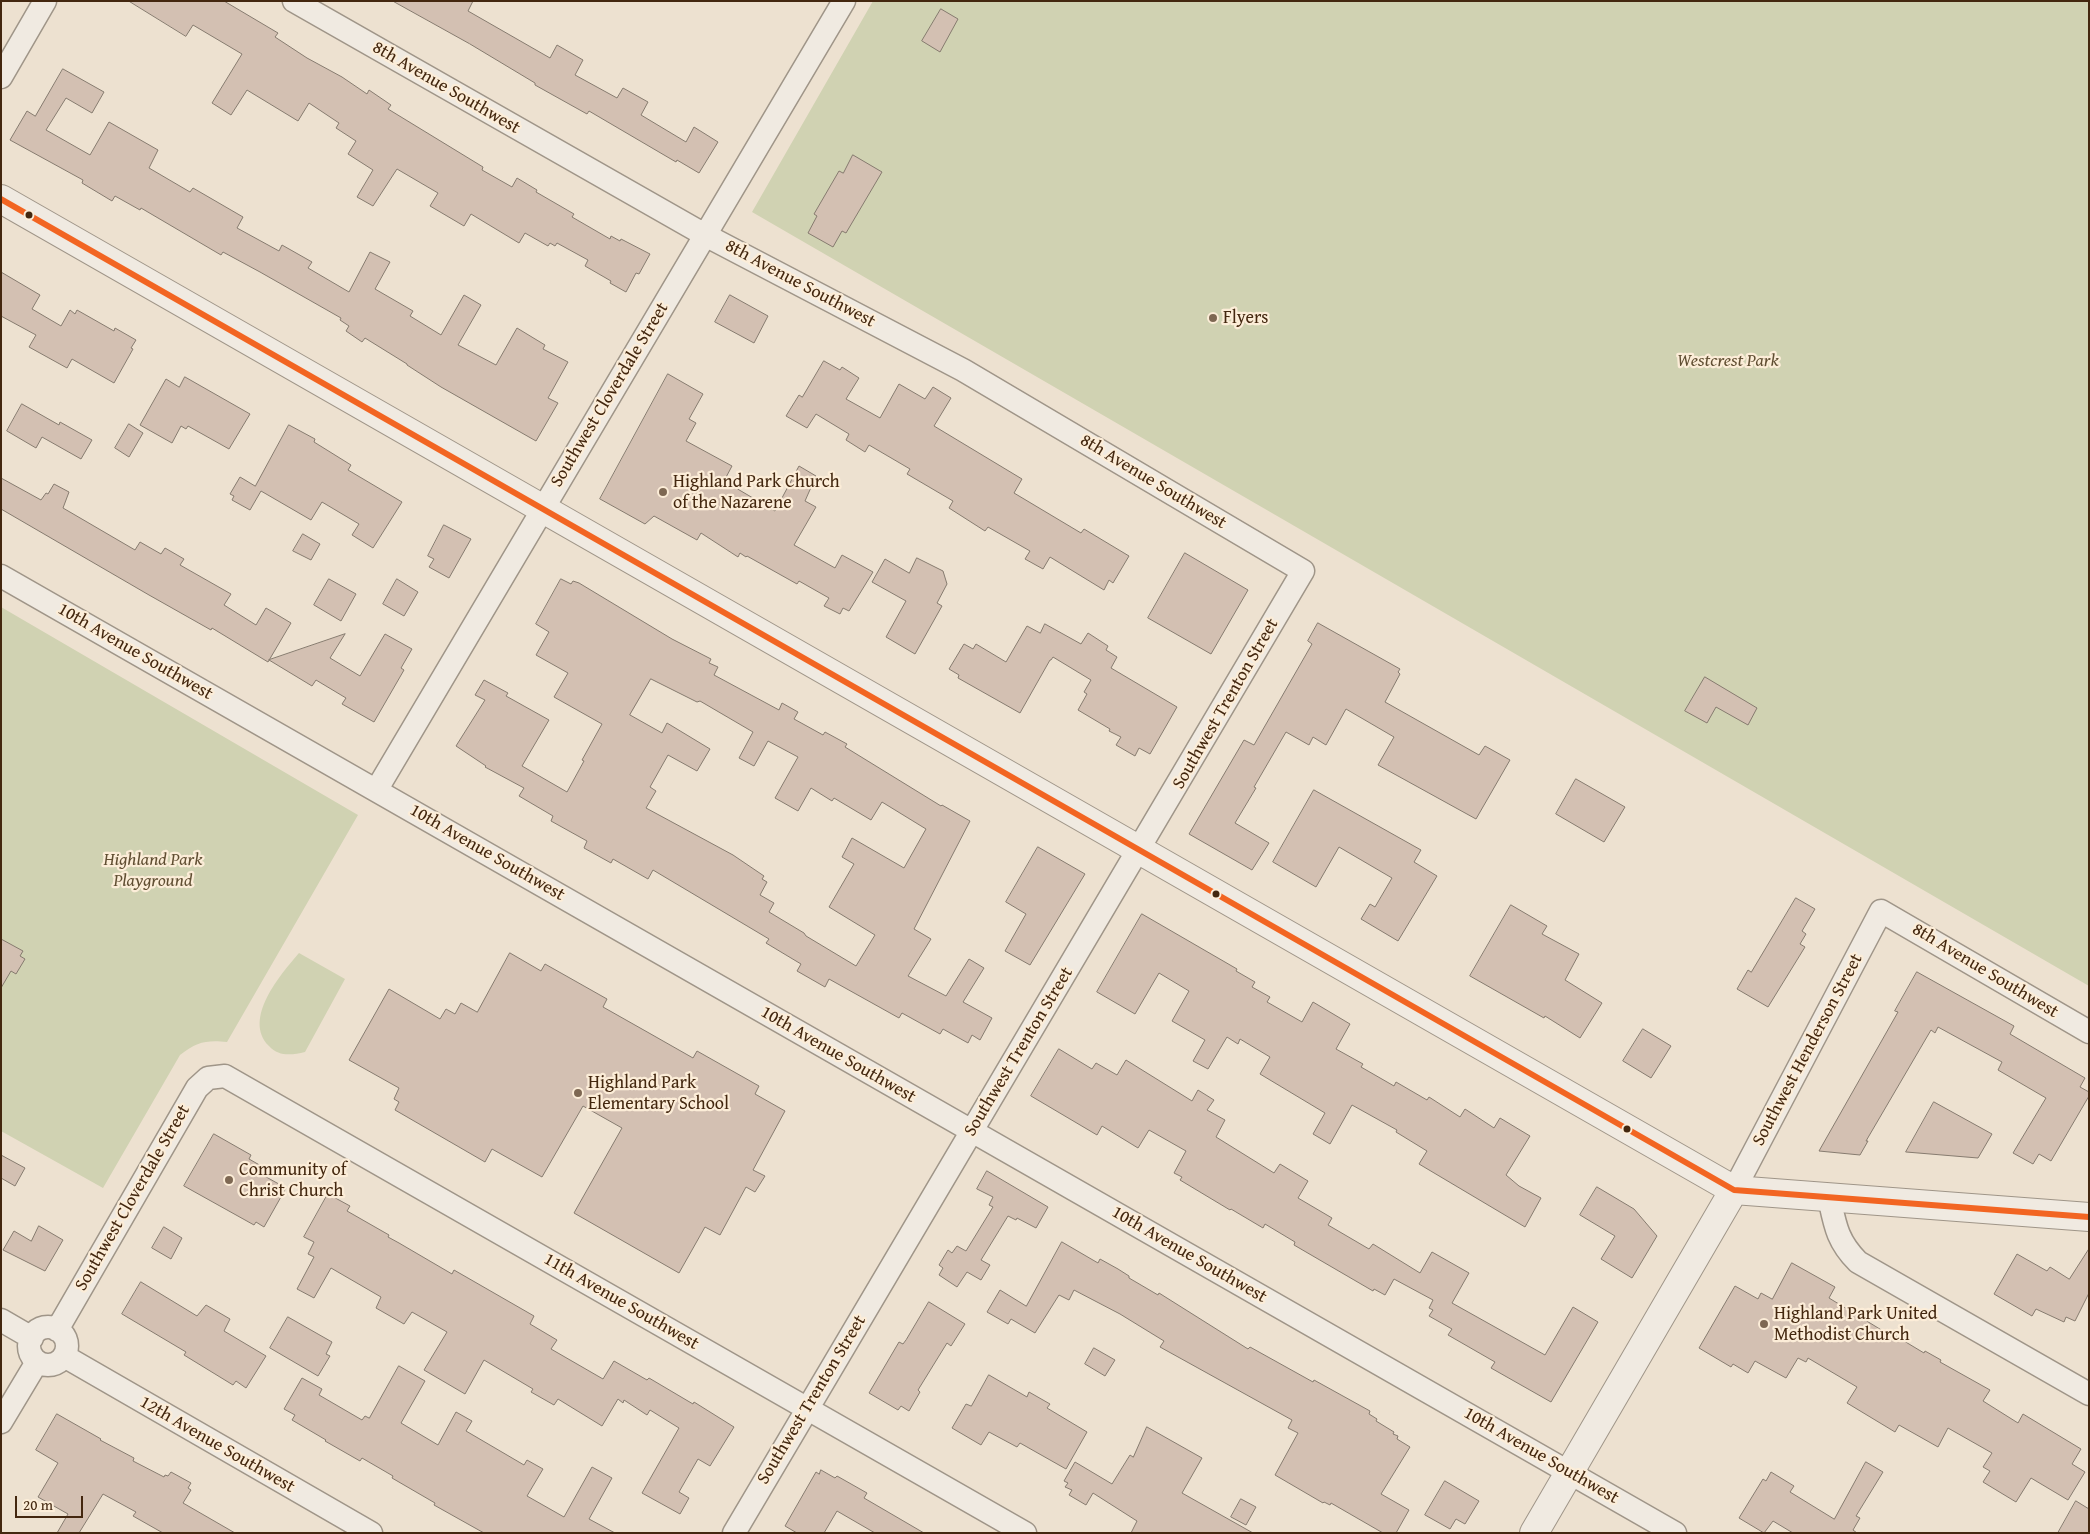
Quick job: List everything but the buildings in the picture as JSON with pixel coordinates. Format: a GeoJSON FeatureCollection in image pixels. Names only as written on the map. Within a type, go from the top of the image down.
{"type":"FeatureCollection","features":[{"type":"Feature","properties":{"kind":"street"},"geometry":{"type":"LineString","coordinates":[[1,77],[44,1]]}},
{"type":"Feature","properties":{"kind":"street","name":"8th Avenue Southwest"},"geometry":{"type":"LineString","coordinates":[[294,1],[705,236],[963,370],[1303,571]]}},
{"type":"Feature","properties":{"kind":"street","name":"Southwest Cloverdale Street"},"geometry":{"type":"LineString","coordinates":[[377,790],[844,1]]}},
{"type":"Feature","properties":{"kind":"street"},"geometry":{"type":"LineString","coordinates":[[1,199],[1734,1190],[2089,1217]]}},
{"type":"Feature","properties":{"kind":"street","name":"Southwest Trenton Street"},"geometry":{"type":"LineString","coordinates":[[734,1533],[1303,571]]}},
{"type":"Feature","properties":{"kind":"street","name":"10th Avenue Southwest"},"geometry":{"type":"LineString","coordinates":[[1,576],[1674,1533]]}},
{"type":"Feature","properties":{"kind":"street","name":"8th Avenue Southwest"},"geometry":{"type":"LineString","coordinates":[[1881,911],[2089,1032]]}},
{"type":"Feature","properties":{"kind":"street","name":"Southwest Henderson Street"},"geometry":{"type":"LineString","coordinates":[[1734,1190],[1881,911]]}},
{"type":"Feature","properties":{"kind":"street","name":"Southwest Cloverdale Street"},"geometry":{"type":"LineString","coordinates":[[57,1330],[197,1088],[208,1078],[217,1076]]}},
{"type":"Feature","properties":{"kind":"street","name":"11th Avenue Southwest"},"geometry":{"type":"LineString","coordinates":[[217,1076],[225,1076],[236,1081],[807,1410],[1025,1533]]}},
{"type":"Feature","properties":{"kind":"street"},"geometry":{"type":"LineString","coordinates":[[1534,1533],[1734,1190]]}},
{"type":"Feature","properties":{"kind":"street"},"geometry":{"type":"LineString","coordinates":[[1829,1197],[1835,1226],[1844,1248],[1858,1262],[2089,1394]]}},
{"type":"Feature","properties":{"kind":"street"},"geometry":{"type":"LineString","coordinates":[[1,1320],[32,1338]]}},
{"type":"Feature","properties":{"kind":"street"},"geometry":{"type":"LineString","coordinates":[[42,1328],[57,1330],[67,1341],[64,1356],[57,1363],[51,1365],[37,1362],[30,1353],[29,1346],[32,1338],[42,1328]]}},
{"type":"Feature","properties":{"kind":"street","name":"12th Avenue Southwest"},"geometry":{"type":"LineString","coordinates":[[64,1356],[371,1533]]}},
{"type":"Feature","properties":{"kind":"street"},"geometry":{"type":"LineString","coordinates":[[1,1422],[37,1362]]}},
{"type":"Feature","properties":{"kind":"green space","name":"Westcrest Park"},"geometry":{"type":"Polygon","coordinates":[[[873,1],[2089,1],[2089,986],[752,212],[873,1]]]}},
{"type":"Feature","properties":{"kind":"green space","name":"Highland Park Playground"},"geometry":{"type":"Polygon","coordinates":[[[1,607],[358,815],[227,1042],[213,1041],[202,1043],[180,1055],[103,1188],[1,1131],[1,607]]]}},
{"type":"Feature","properties":{"kind":"green space"},"geometry":{"type":"Polygon","coordinates":[[[299,953],[345,979],[305,1052],[281,1054],[269,1046],[262,1035],[260,1023],[262,1010],[274,985],[299,953]]]}},
{"type":"Feature","properties":{"kind":"transit line"},"geometry":{"type":"LineString","coordinates":[[1,199],[1734,1190],[2089,1217]]}},
{"type":"Feature","properties":{"kind":"place","name":"Flyers"},"geometry":{"type":"Point","coordinates":[1213,318]}},
{"type":"Feature","properties":{"kind":"place","name":"Highland Park Church of the Nazarene"},"geometry":{"type":"Point","coordinates":[663,492]}},
{"type":"Feature","properties":{"kind":"place","name":"Highland Park Elementary School"},"geometry":{"type":"Point","coordinates":[578,1093]}},
{"type":"Feature","properties":{"kind":"place","name":"Community of Christ Church"},"geometry":{"type":"Point","coordinates":[229,1180]}},
{"type":"Feature","properties":{"kind":"place","name":"Highland Park United Methodist Church"},"geometry":{"type":"Point","coordinates":[1764,1324]}}]}
